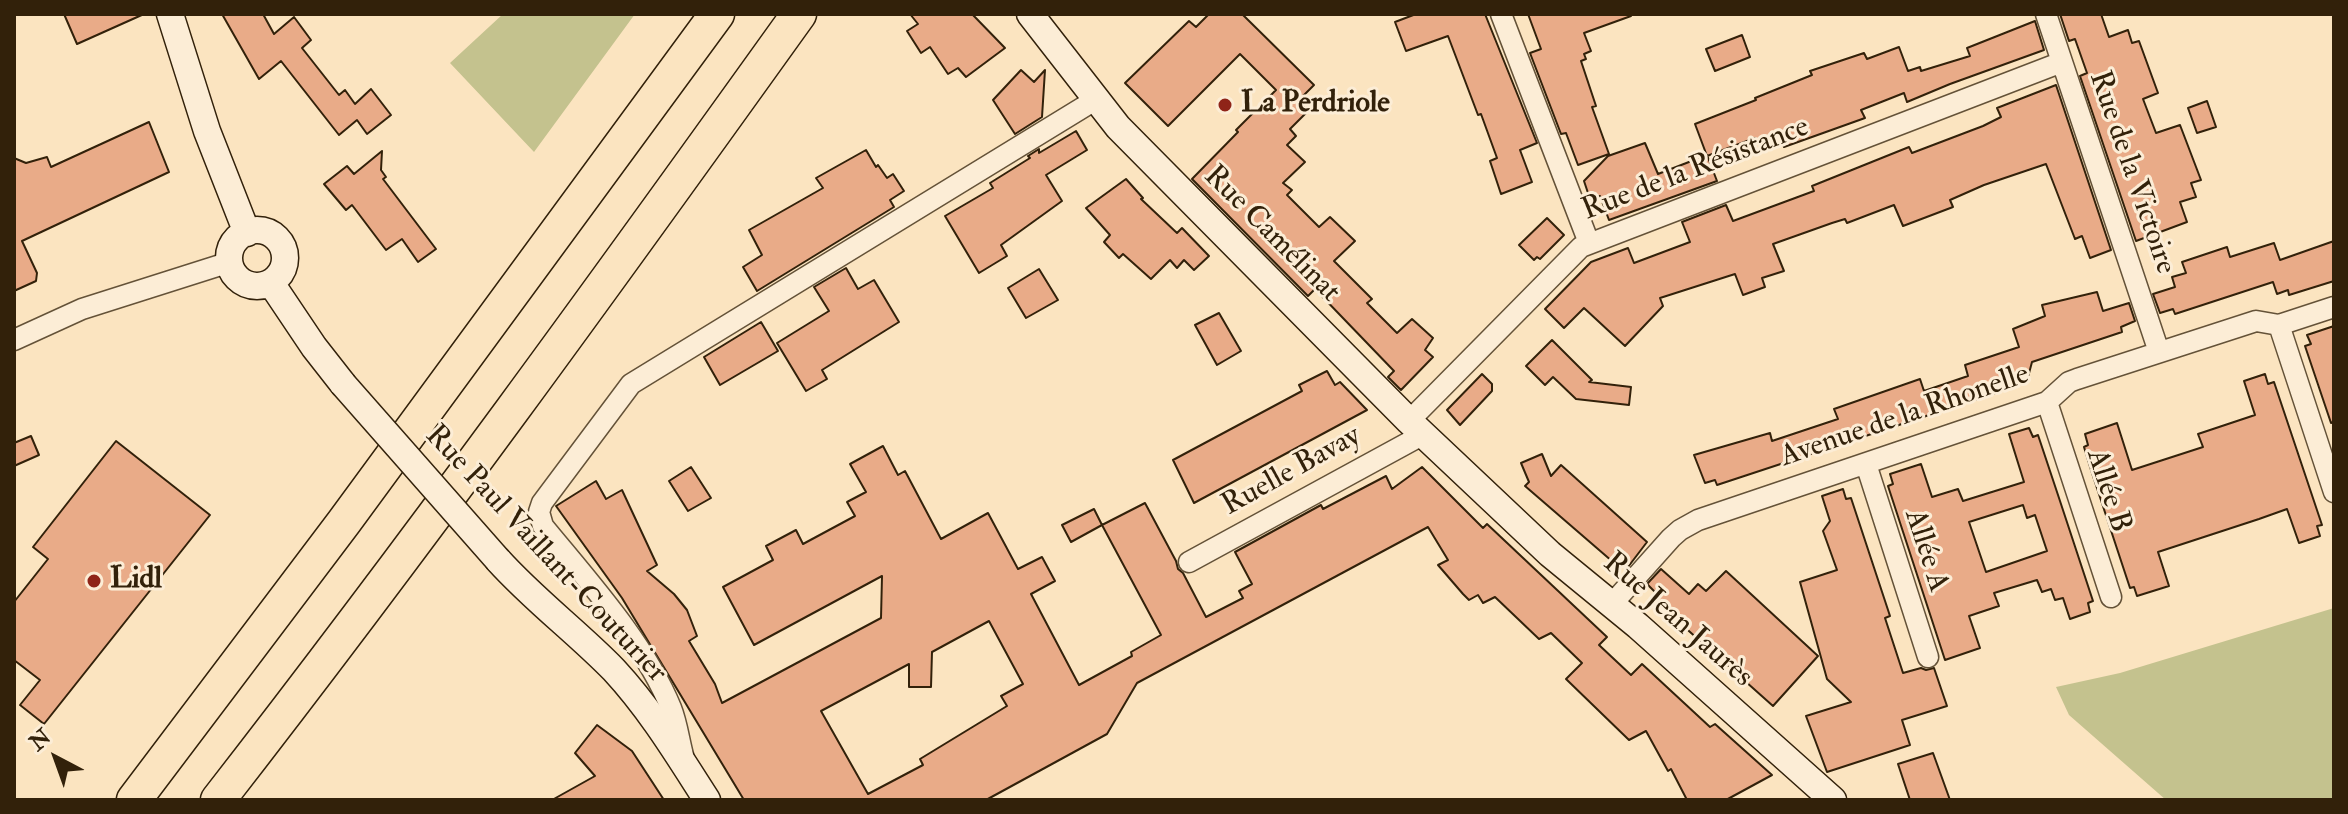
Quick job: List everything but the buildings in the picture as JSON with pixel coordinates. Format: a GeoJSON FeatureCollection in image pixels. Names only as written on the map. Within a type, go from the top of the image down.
{"type":"FeatureCollection","features":[{"type":"Feature","properties":{"kind":"highway"},"geometry":{"type":"LineString","coordinates":[[134,800],[353,510],[717,14]]}},
{"type":"Feature","properties":{"kind":"highway"},"geometry":{"type":"LineString","coordinates":[[218,800],[331,654],[554,354],[799,14]]}},
{"type":"Feature","properties":{"kind":"street"},"geometry":{"type":"LineString","coordinates":[[170,14],[207,131],[247,233]]}},
{"type":"Feature","properties":{"kind":"street","name":"Rue Camélinat"},"geometry":{"type":"LineString","coordinates":[[1030,14],[1118,127],[1416,428],[1482,489]]}},
{"type":"Feature","properties":{"kind":"street"},"geometry":{"type":"LineString","coordinates":[[1501,14],[1589,243]]}},
{"type":"Feature","properties":{"kind":"street","name":"Rue de la Victoire"},"geometry":{"type":"LineString","coordinates":[[2046,14],[2159,352]]}},
{"type":"Feature","properties":{"kind":"street","name":"Rue de la Résistance"},"geometry":{"type":"LineString","coordinates":[[1416,428],[1574,252],[1589,243],[2062,62]]}},
{"type":"Feature","properties":{"kind":"street"},"geometry":{"type":"LineString","coordinates":[[686,767],[671,708],[655,677],[620,622],[543,526],[539,512],[542,503],[631,384],[1095,100]]}},
{"type":"Feature","properties":{"kind":"street"},"geometry":{"type":"LineString","coordinates":[[264,231],[281,244],[285,254],[284,265],[271,283],[255,286],[245,283],[233,273],[230,262],[232,247],[238,238],[247,233],[264,231]]}},
{"type":"Feature","properties":{"kind":"street"},"geometry":{"type":"LineString","coordinates":[[14,340],[82,309],[230,262]]}},
{"type":"Feature","properties":{"kind":"street","name":"Rue Paul Vaillant-Couturier"},"geometry":{"type":"LineString","coordinates":[[271,283],[343,384],[498,560],[625,682],[650,713],[707,800]]}},
{"type":"Feature","properties":{"kind":"street","name":"Avenue de la Rhonelle"},"geometry":{"type":"LineString","coordinates":[[1612,604],[1671,538],[1688,524],[2047,402],[2069,382],[2256,321],[2279,325],[2334,307]]}},
{"type":"Feature","properties":{"kind":"street"},"geometry":{"type":"LineString","coordinates":[[2279,325],[2334,492]]}},
{"type":"Feature","properties":{"kind":"street","name":"Allée B"},"geometry":{"type":"LineString","coordinates":[[2047,402],[2111,597]]}},
{"type":"Feature","properties":{"kind":"street","name":"Ruelle Bavay"},"geometry":{"type":"LineString","coordinates":[[1189,562],[1416,428]]}},
{"type":"Feature","properties":{"kind":"street","name":"Allée A"},"geometry":{"type":"LineString","coordinates":[[1866,464],[1928,657]]}},
{"type":"Feature","properties":{"kind":"street","name":"Rue Jean Jaurès"},"geometry":{"type":"LineString","coordinates":[[1482,489],[1550,554],[1612,604],[1833,800]]}},
{"type":"Feature","properties":{"kind":"shaded area"},"geometry":{"type":"Polygon","coordinates":[[[503,14],[635,14],[534,152],[450,63],[503,14]]]}},
{"type":"Feature","properties":{"kind":"shaded area"},"geometry":{"type":"Polygon","coordinates":[[[2334,608],[2334,800],[2166,800],[2069,715],[2056,687],[2120,673],[2334,608]]]}},
{"type":"Feature","properties":{"kind":"place","name":"La Perdriole"},"geometry":{"type":"Point","coordinates":[1225,105]}},
{"type":"Feature","properties":{"kind":"place","name":"Lidl"},"geometry":{"type":"Point","coordinates":[94,581]}}]}
